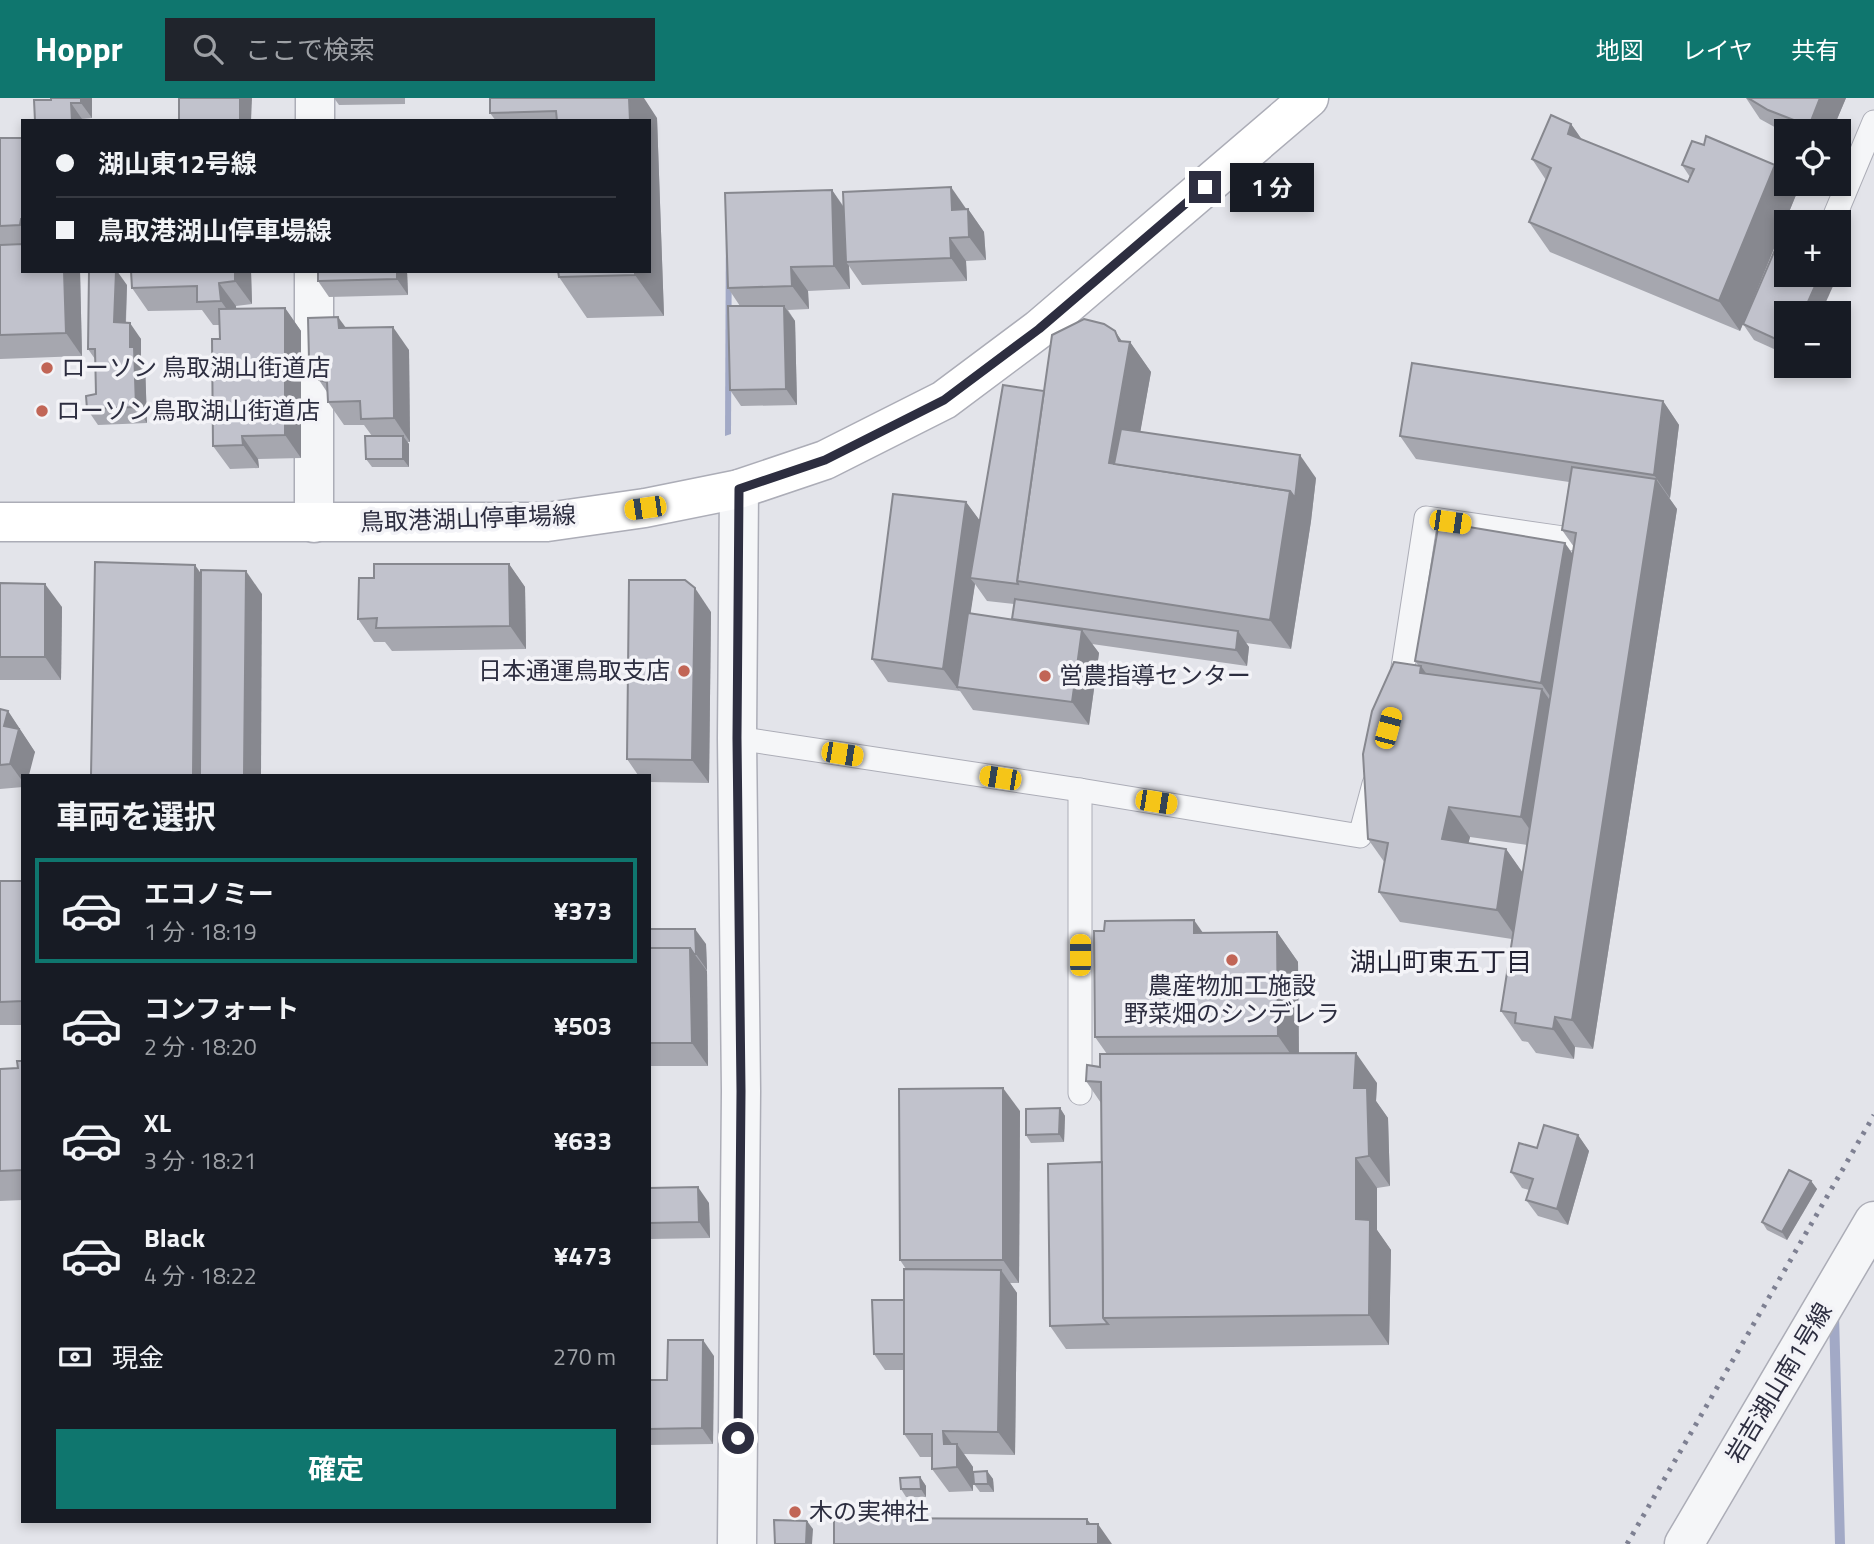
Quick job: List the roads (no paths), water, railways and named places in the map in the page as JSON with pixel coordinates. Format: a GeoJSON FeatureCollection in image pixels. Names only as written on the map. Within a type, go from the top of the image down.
{"type":"FeatureCollection","features":[{"type":"Feature","properties":{"kind":"main road","name":"鳥取港湖山停車場線"},"geometry":{"type":"LineString","coordinates":[[0,522],[547,522],[645,508],[739,489],[825,460],[944,400],[1039,329],[1309,98]]}},
{"type":"Feature","properties":{"kind":"street"},"geometry":{"type":"LineString","coordinates":[[315,98],[315,119]]}},
{"type":"Feature","properties":{"kind":"street"},"geometry":{"type":"LineString","coordinates":[[314,273],[314,523]]}},
{"type":"Feature","properties":{"kind":"street"},"geometry":{"type":"LineString","coordinates":[[737,1544],[741,1091],[737,738],[739,489]]}},
{"type":"Feature","properties":{"kind":"street","name":"岩吉湖山南1号線"},"geometry":{"type":"LineString","coordinates":[[1684,1544],[1874,1221]]}},
{"type":"Feature","properties":{"kind":"lane"},"geometry":{"type":"LineString","coordinates":[[1837,210],[1874,122]]}},
{"type":"Feature","properties":{"kind":"lane"},"geometry":{"type":"LineString","coordinates":[[1392,715],[1402,674],[1426,518],[1570,539]]}},
{"type":"Feature","properties":{"kind":"lane"},"geometry":{"type":"LineString","coordinates":[[737,738],[1360,836],[1378,768]]}},
{"type":"Feature","properties":{"kind":"lane"},"geometry":{"type":"LineString","coordinates":[[1080,790],[1080,1093]]}},
{"type":"Feature","properties":{"kind":"water"},"geometry":{"type":"Polygon","coordinates":[[[732,207],[731,434],[725,436],[726,208],[732,207]]]}},
{"type":"Feature","properties":{"kind":"waterway"},"geometry":{"type":"LineString","coordinates":[[1834,1314],[1840,1544]]}},
{"type":"Feature","properties":{"kind":"railway"},"geometry":{"type":"LineString","coordinates":[[1627,1544],[1874,1115]]}},
{"type":"Feature","properties":{"kind":"place","name":"ローソン 鳥取湖山街道店"},"geometry":{"type":"Point","coordinates":[47,368]}},
{"type":"Feature","properties":{"kind":"place","name":"ローソン鳥取湖山街道店"},"geometry":{"type":"Point","coordinates":[42,411]}},
{"type":"Feature","properties":{"kind":"place","name":"日本通運鳥取支店"},"geometry":{"type":"Point","coordinates":[684,671]}},
{"type":"Feature","properties":{"kind":"place","name":"営農指導センター"},"geometry":{"type":"Point","coordinates":[1045,676]}},
{"type":"Feature","properties":{"kind":"place","name":"農産物加工施設 野菜畑のシンデレラ"},"geometry":{"type":"Point","coordinates":[1232,960]}},
{"type":"Feature","properties":{"kind":"place","name":"木の実神社"},"geometry":{"type":"Point","coordinates":[795,1512]}},
{"type":"Feature","properties":{"kind":"district","name":"湖山町東五丁目"},"geometry":{"type":"Point","coordinates":[1441,962]}}]}
